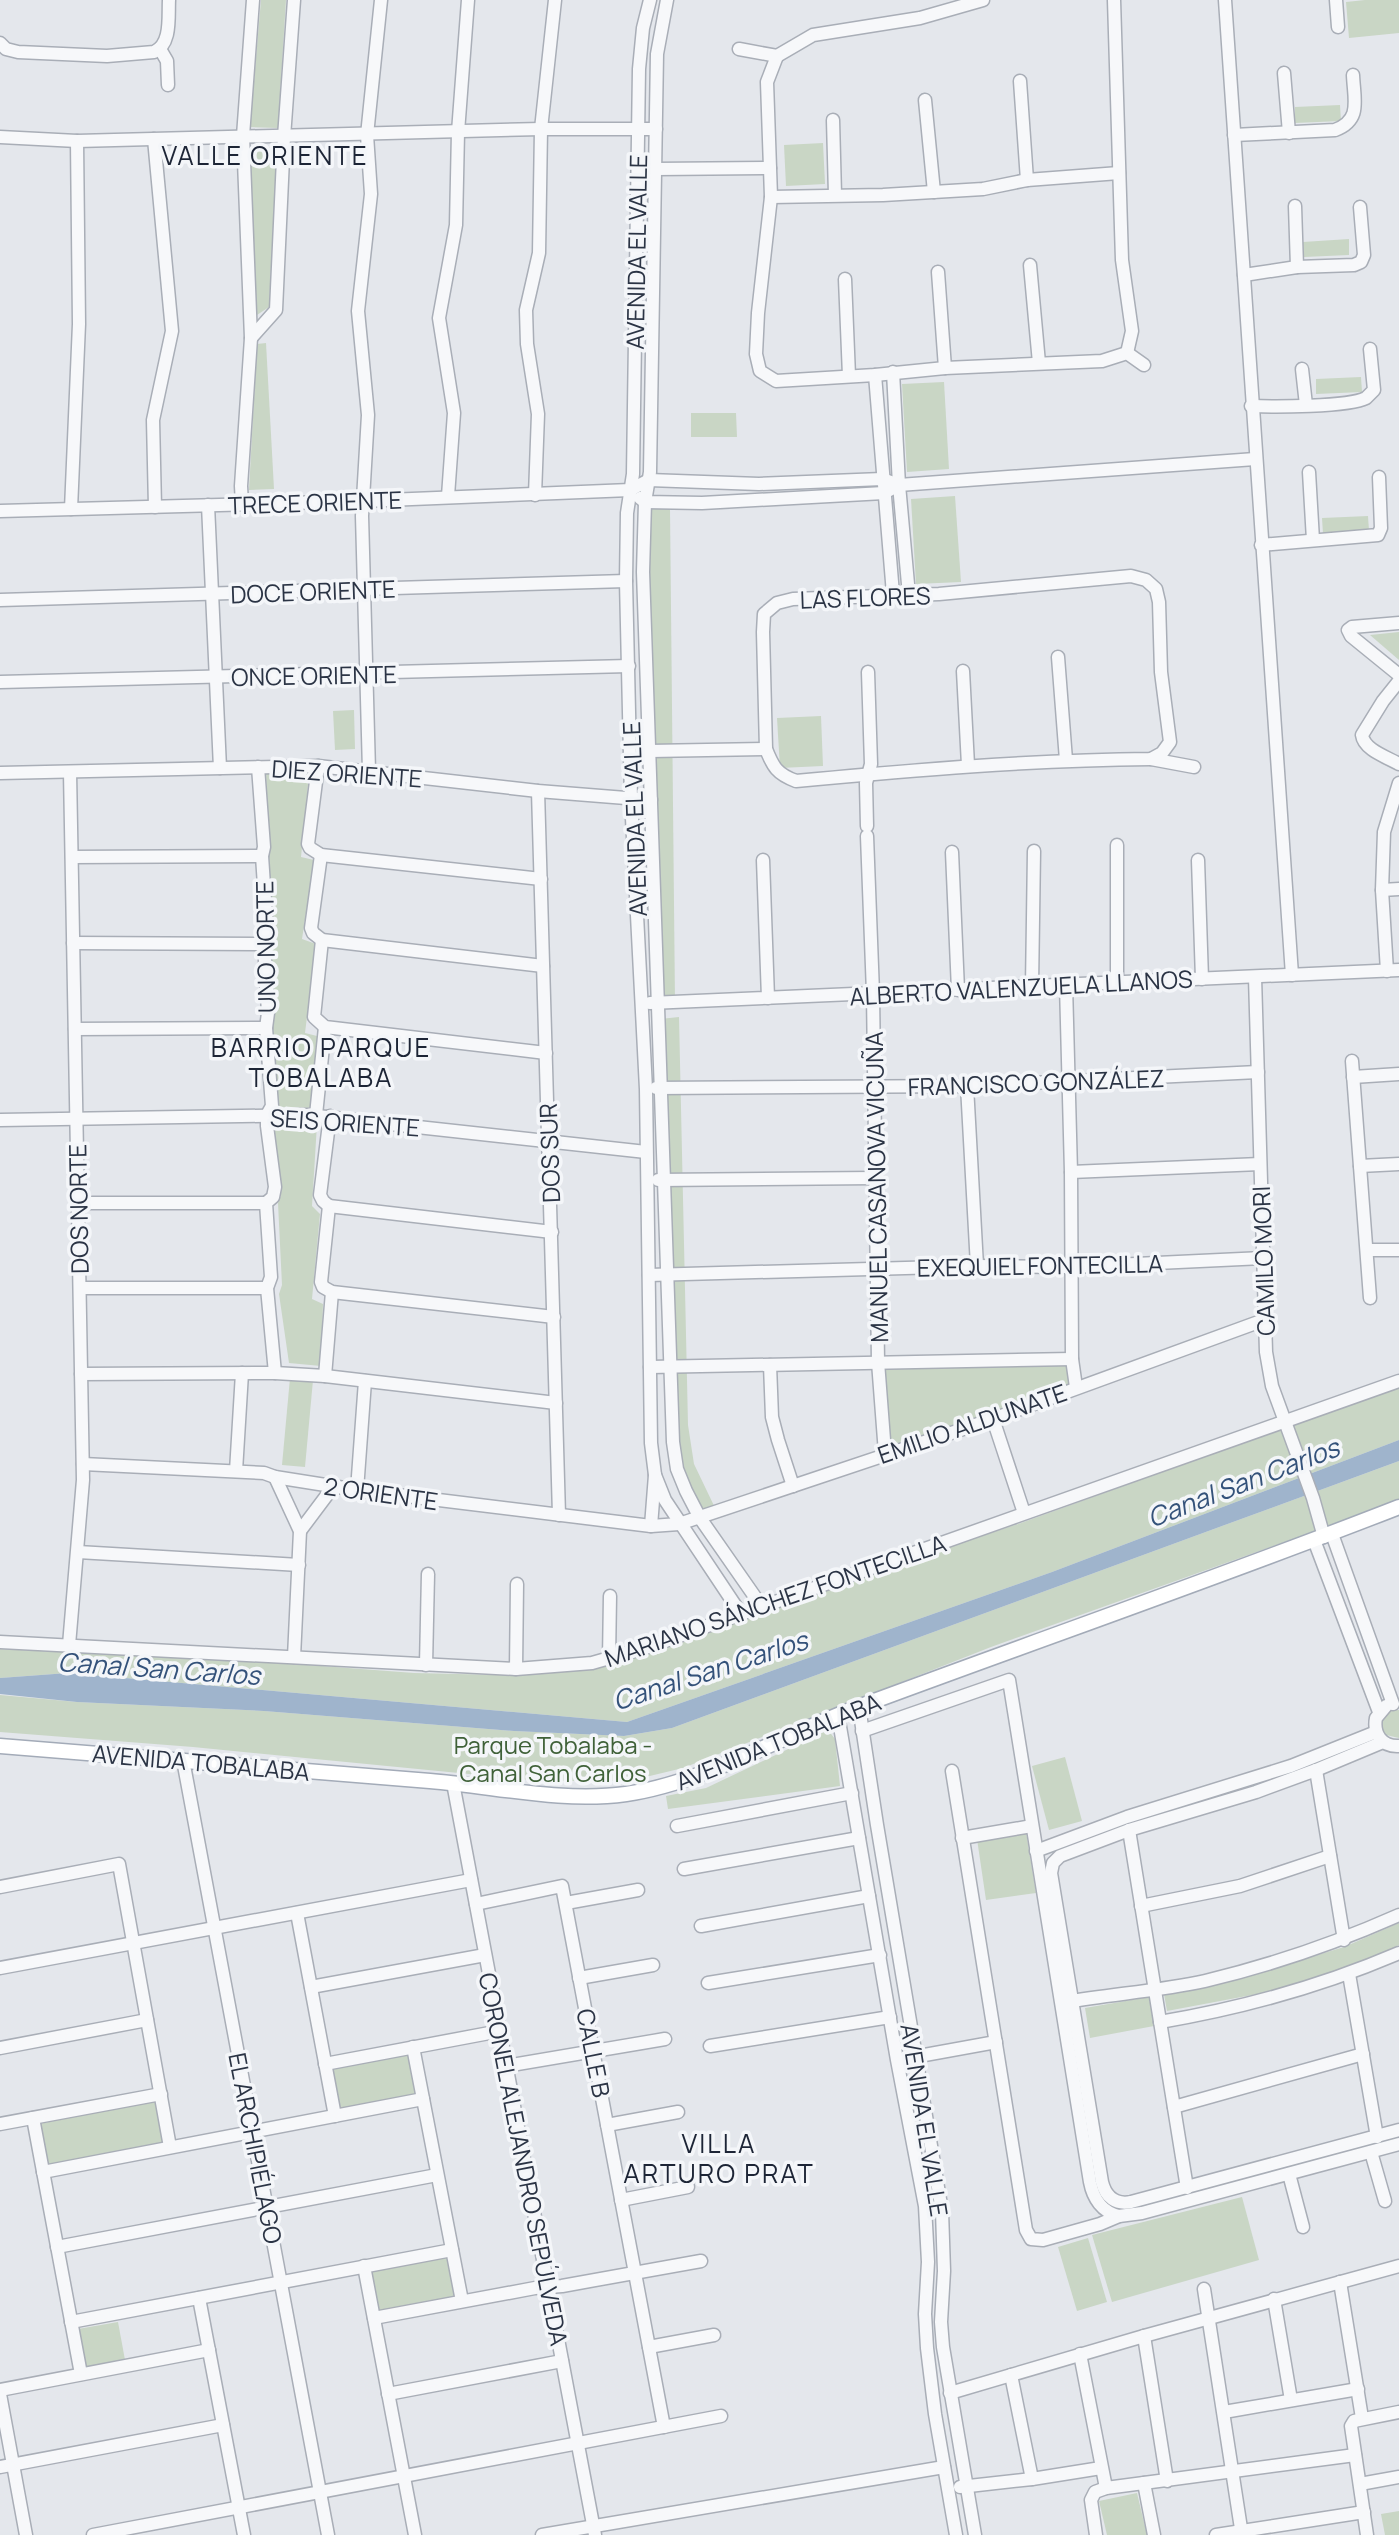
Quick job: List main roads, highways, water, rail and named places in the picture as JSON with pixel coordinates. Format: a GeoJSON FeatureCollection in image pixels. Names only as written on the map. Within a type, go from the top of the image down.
{"type":"FeatureCollection","features":[{"type":"Feature","properties":{"kind":"main road","name":"AVENIDA TOBALABA"},"geometry":{"type":"LineString","coordinates":[[0,1746],[453,1783],[582,1797],[606,1797],[644,1791],[693,1777],[838,1715],[1399,1507]]}},
{"type":"Feature","properties":{"kind":"water"},"geometry":{"type":"Polygon","coordinates":[[[1399,1440],[1399,1461],[672,1728],[624,1736],[514,1731],[264,1711],[77,1702],[0,1694],[0,1678],[68,1673],[627,1722],[1052,1572],[1399,1440]]]}},
{"type":"Feature","properties":{"kind":"district","name":"VALLE ORIENTE"},"geometry":{"type":"Point","coordinates":[265,155]}},
{"type":"Feature","properties":{"kind":"district","name":"BARRIO PARQUE TOBALABA"},"geometry":{"type":"Point","coordinates":[321,1062]}},
{"type":"Feature","properties":{"kind":"district","name":"VILLA ARTURO PRAT"},"geometry":{"type":"Point","coordinates":[719,2158]}},
{"type":"Feature","properties":{"kind":"water label","name":"Canal San Carlos"},"geometry":{"type":"Point","coordinates":[1243,1482]}},
{"type":"Feature","properties":{"kind":"water label","name":"Canal San Carlos"},"geometry":{"type":"Point","coordinates":[159,1668]}},
{"type":"Feature","properties":{"kind":"water label","name":"Canal San Carlos"},"geometry":{"type":"Point","coordinates":[710,1670]}},
{"type":"Feature","properties":{"kind":"park label","name":"Parque Tobalaba - Canal San Carlos"},"geometry":{"type":"Point","coordinates":[553,1758]}}]}
